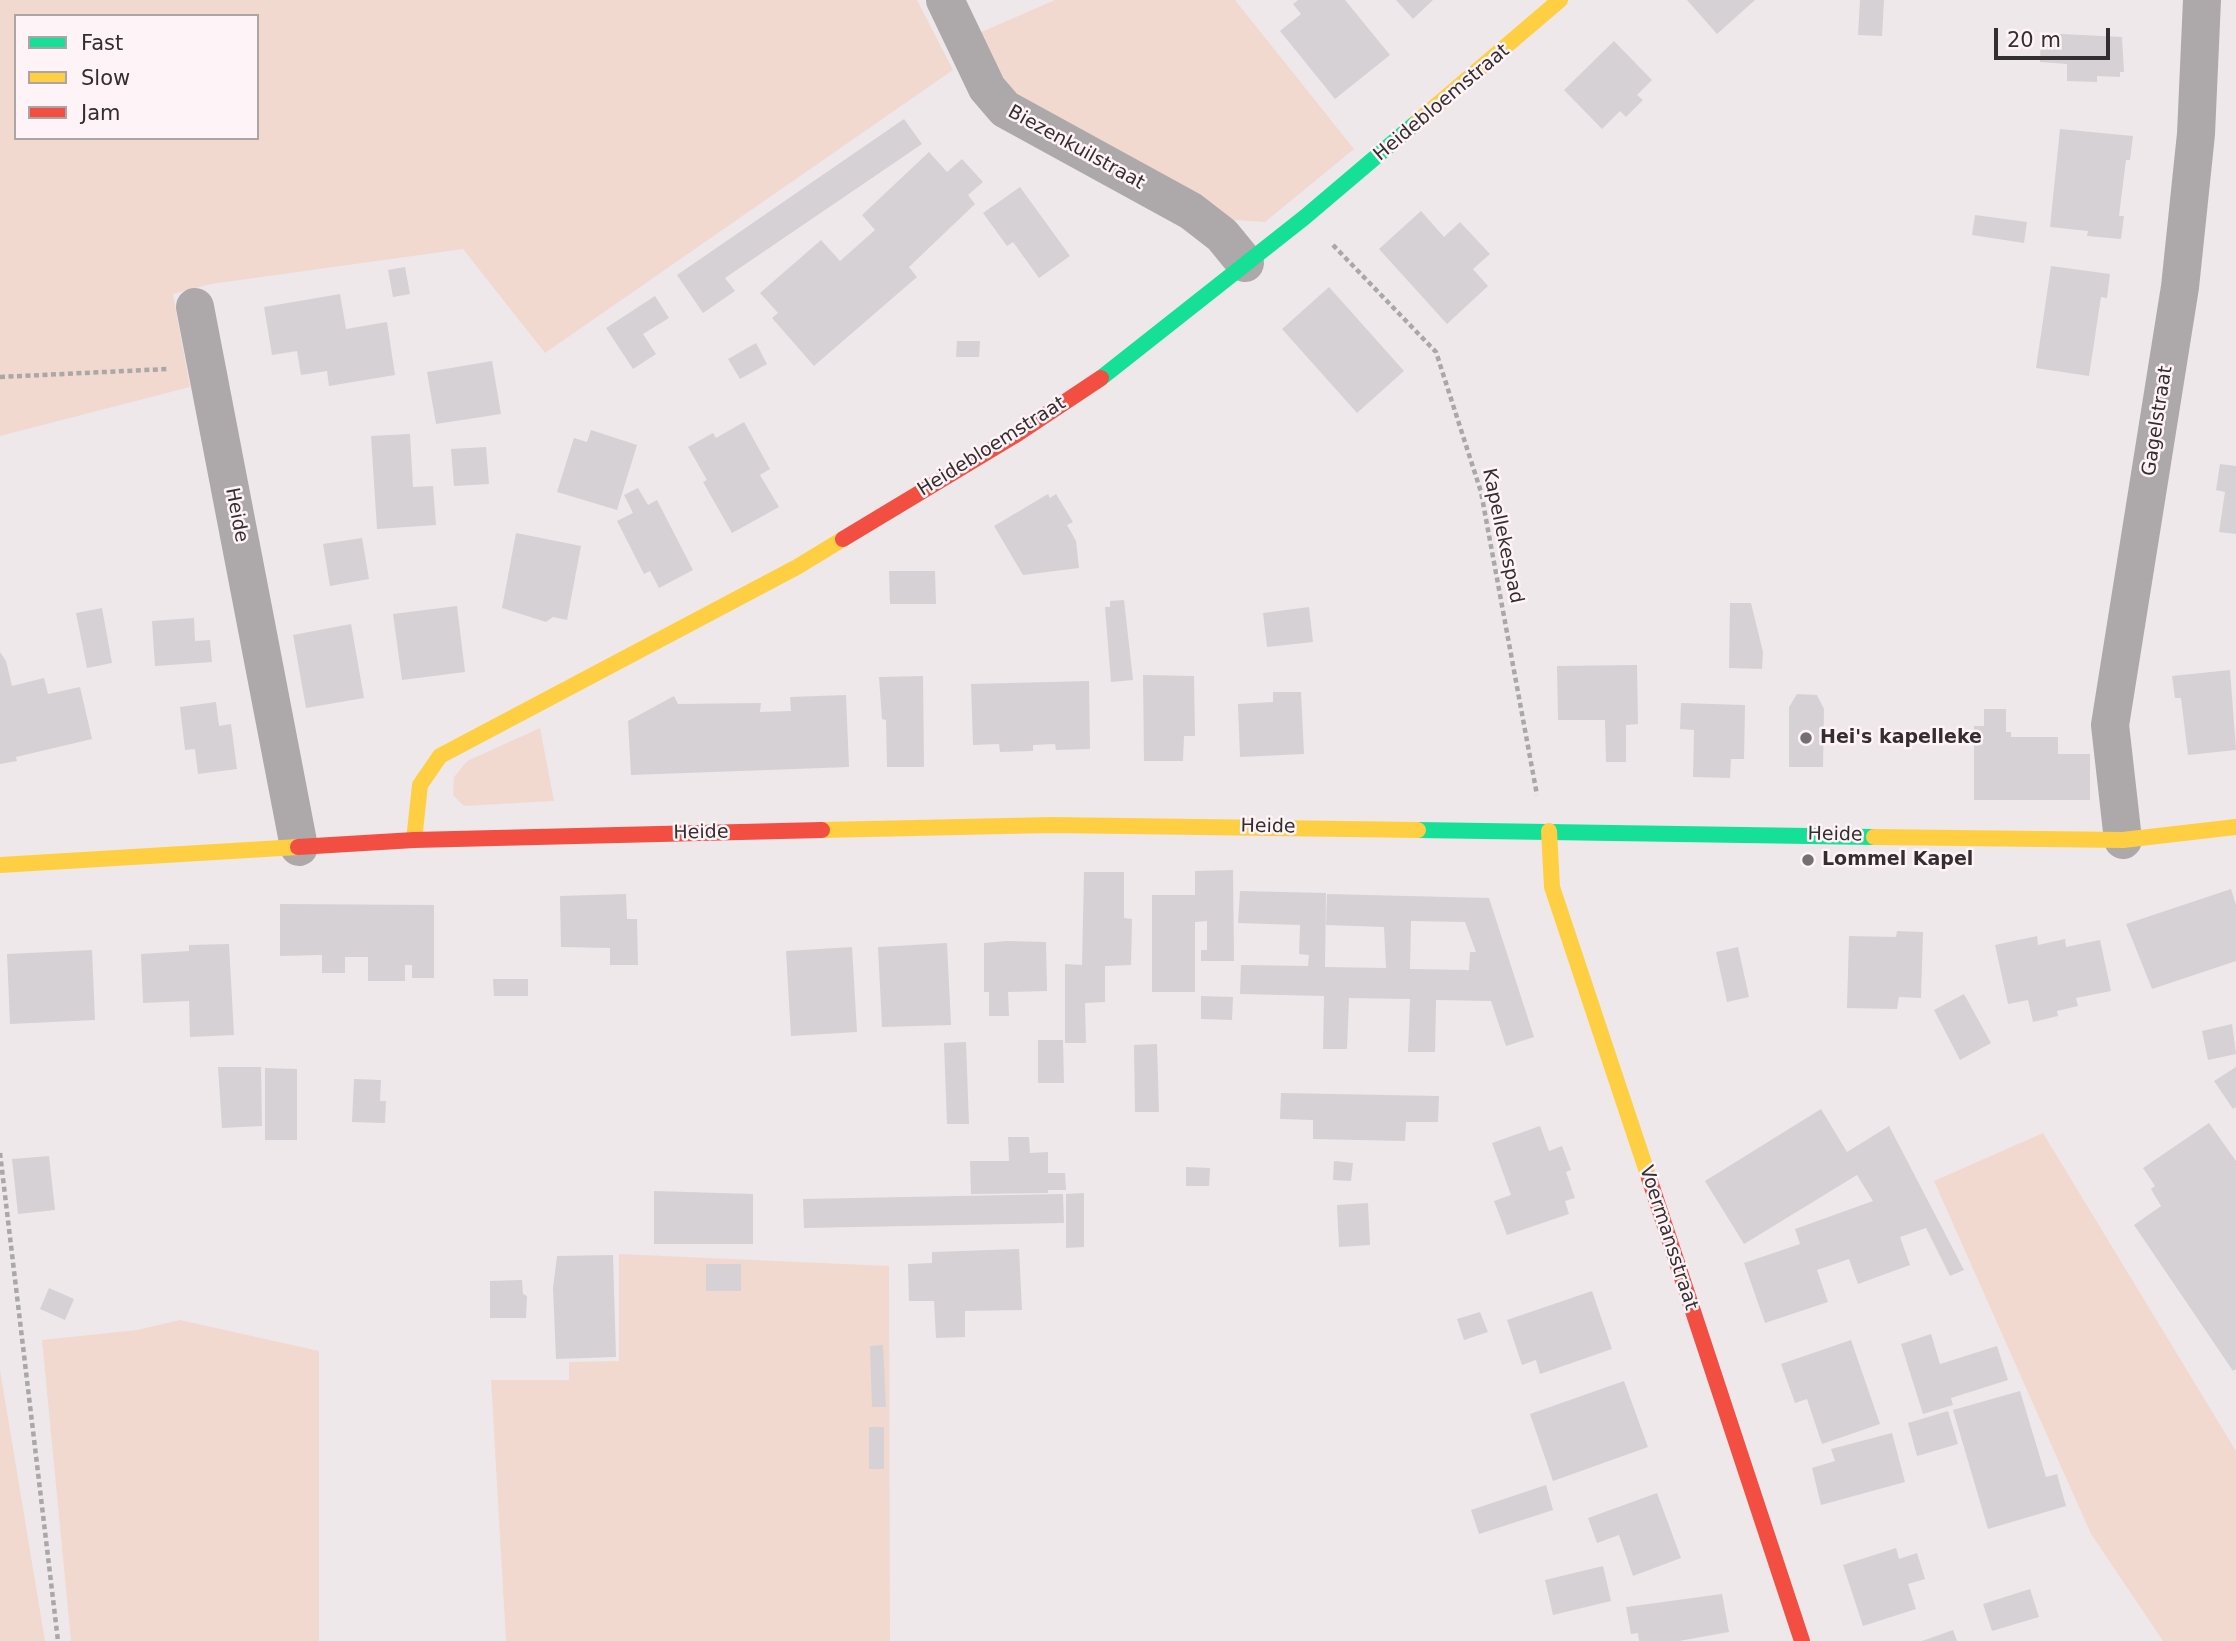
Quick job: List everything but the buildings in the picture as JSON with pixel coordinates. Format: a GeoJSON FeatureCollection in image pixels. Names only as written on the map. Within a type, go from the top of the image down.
{"type":"FeatureCollection","features":[{"type":"Feature","properties":{"kind":"street","name":"Biezenkuilstraat"},"geometry":{"type":"LineString","coordinates":[[945,0],[987,88],[1005,109],[1022,121],[1191,211],[1222,235],[1245,263]]}},
{"type":"Feature","properties":{"kind":"street","name":"Heidebloemstraat"},"geometry":{"type":"LineString","coordinates":[[414,840],[420,785],[440,756],[797,567],[1014,436],[1118,366],[1306,217],[1560,0]]}},
{"type":"Feature","properties":{"kind":"street","name":"Gagelstraat"},"geometry":{"type":"LineString","coordinates":[[2123,840],[2110,725],[2179,287],[2196,134],[2202,0]]}},
{"type":"Feature","properties":{"kind":"street","name":"Heide"},"geometry":{"type":"LineString","coordinates":[[195,307],[299,847]]}},
{"type":"Feature","properties":{"kind":"street","name":"Heide"},"geometry":{"type":"LineString","coordinates":[[0,864],[414,840],[1052,825],[2123,840],[2236,827]]}},
{"type":"Feature","properties":{"kind":"street","name":"Voermansstraat"},"geometry":{"type":"LineString","coordinates":[[1549,831],[1552,887],[1802,1641]]}},
{"type":"Feature","properties":{"kind":"path","name":"Kapellekespad"},"geometry":{"type":"LineString","coordinates":[[1306,217],[1436,352],[1482,492],[1533,783],[1549,831]]}},
{"type":"Feature","properties":{"kind":"path"},"geometry":{"type":"LineString","coordinates":[[0,377],[207,367]]}},
{"type":"Feature","properties":{"kind":"path"},"geometry":{"type":"LineString","coordinates":[[0,1153],[58,1641]]}},
{"type":"Feature","properties":{"kind":"shaded area"},"geometry":{"type":"Polygon","coordinates":[[[0,0],[917,0],[953,70],[545,353],[463,249],[211,284],[173,294],[190,387],[0,436],[0,0]]]}},
{"type":"Feature","properties":{"kind":"shaded area"},"geometry":{"type":"Polygon","coordinates":[[[1055,0],[1235,0],[1354,149],[1265,222],[1234,220],[1018,97],[995,66],[979,33],[1055,0]]]}},
{"type":"Feature","properties":{"kind":"shaded area"},"geometry":{"type":"Polygon","coordinates":[[[540,728],[554,801],[464,806],[453,795],[454,777],[467,761],[540,728]]]}},
{"type":"Feature","properties":{"kind":"shaded area"},"geometry":{"type":"Polygon","coordinates":[[[2043,1133],[2236,1451],[2236,1641],[2163,1641],[2091,1534],[1934,1181],[2043,1133]]]}},
{"type":"Feature","properties":{"kind":"shaded area"},"geometry":{"type":"Polygon","coordinates":[[[619,1254],[889,1266],[890,1641],[506,1641],[491,1380],[569,1380],[569,1362],[619,1361],[619,1254]]]}},
{"type":"Feature","properties":{"kind":"shaded area"},"geometry":{"type":"Polygon","coordinates":[[[180,1320],[319,1351],[319,1641],[71,1641],[42,1340],[137,1330],[180,1320]]]}},
{"type":"Feature","properties":{"kind":"shaded area"},"geometry":{"type":"Polygon","coordinates":[[[0,1370],[45,1641],[0,1641],[0,1370]]]}},
{"type":"Feature","properties":{"kind":"traffic: fast"},"geometry":{"type":"LineString","coordinates":[[1101,378],[1305,217],[1417,122]]}},
{"type":"Feature","properties":{"kind":"traffic: fast"},"geometry":{"type":"LineString","coordinates":[[1418,830],[1874,837]]}},
{"type":"Feature","properties":{"kind":"traffic: slow"},"geometry":{"type":"LineString","coordinates":[[1417,122],[1560,0]]}},
{"type":"Feature","properties":{"kind":"traffic: slow"},"geometry":{"type":"LineString","coordinates":[[414,840],[420,785],[440,756],[797,567],[843,539]]}},
{"type":"Feature","properties":{"kind":"traffic: slow"},"geometry":{"type":"LineString","coordinates":[[822,830],[1052,825],[1418,830]]}},
{"type":"Feature","properties":{"kind":"traffic: slow"},"geometry":{"type":"LineString","coordinates":[[1874,837],[2123,840],[2236,827]]}},
{"type":"Feature","properties":{"kind":"traffic: slow"},"geometry":{"type":"LineString","coordinates":[[1549,831],[1552,887],[1649,1178]]}},
{"type":"Feature","properties":{"kind":"traffic: slow"},"geometry":{"type":"LineString","coordinates":[[0,865],[298,847]]}},
{"type":"Feature","properties":{"kind":"traffic: jam"},"geometry":{"type":"LineString","coordinates":[[843,539],[1014,436],[1101,378]]}},
{"type":"Feature","properties":{"kind":"traffic: jam"},"geometry":{"type":"LineString","coordinates":[[298,847],[414,840],[822,830]]}},
{"type":"Feature","properties":{"kind":"traffic: jam"},"geometry":{"type":"LineString","coordinates":[[1649,1178],[1802,1641]]}},
{"type":"Feature","properties":{"kind":"place","name":"Hei's kapelleke"},"geometry":{"type":"Point","coordinates":[1806,738]}},
{"type":"Feature","properties":{"kind":"place","name":"Lommel Kapel"},"geometry":{"type":"Point","coordinates":[1808,860]}}]}
